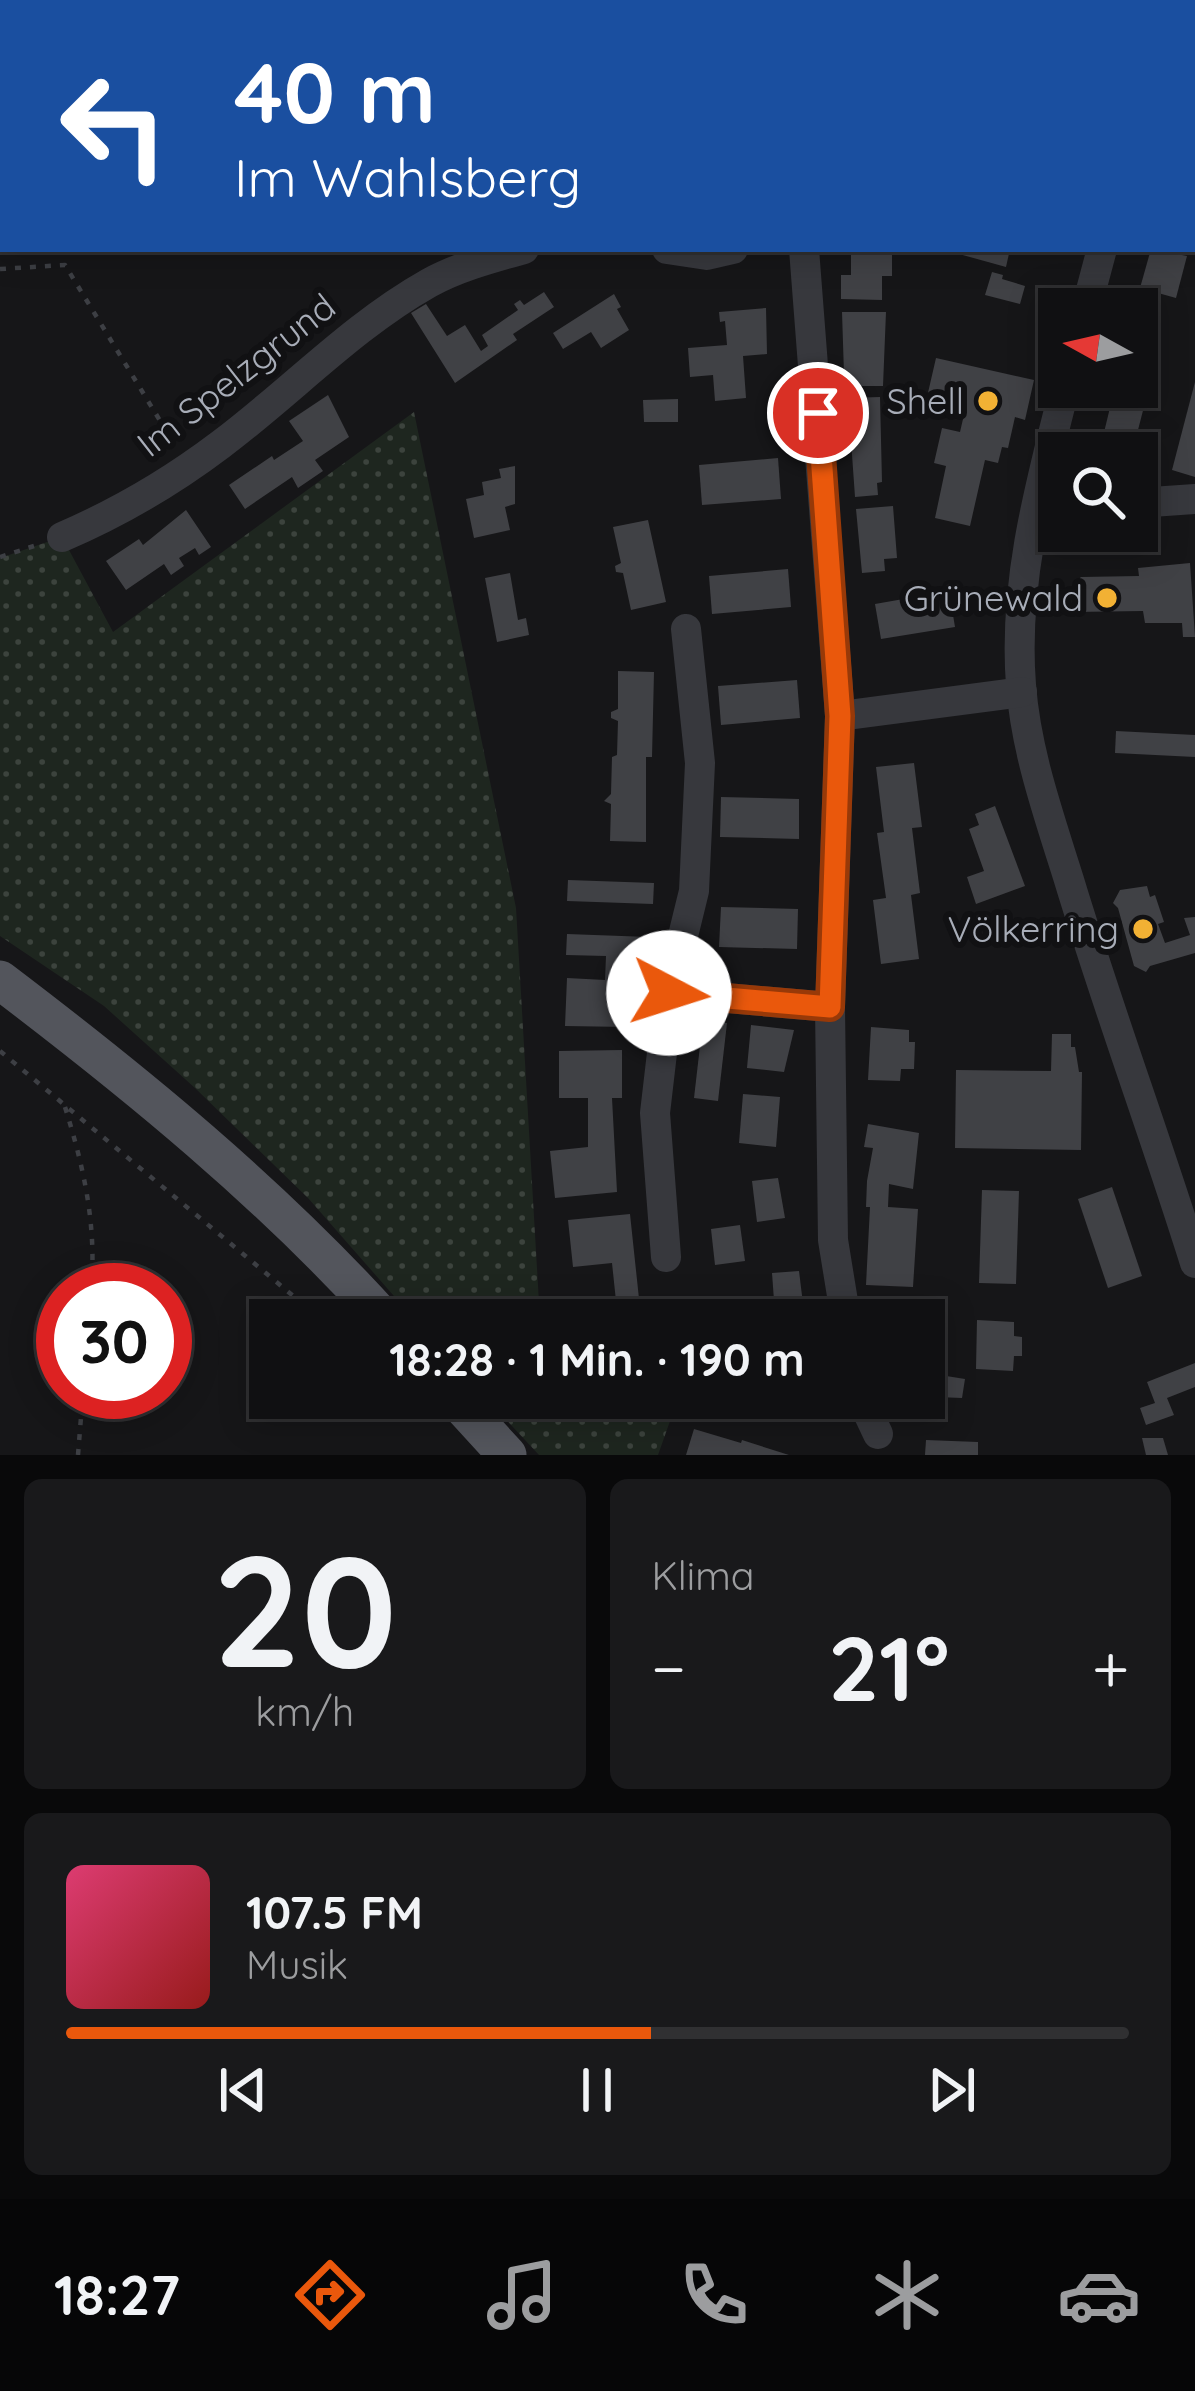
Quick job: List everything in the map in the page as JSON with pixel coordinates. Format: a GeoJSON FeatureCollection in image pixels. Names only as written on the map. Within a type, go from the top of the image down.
{"type":"FeatureCollection","features":[{"type":"Feature","properties":{"kind":"main road"},"geometry":{"type":"LineString","coordinates":[[0,980],[115,1067],[234,1169],[364,1299]]}},
{"type":"Feature","properties":{"kind":"main road"},"geometry":{"type":"LineString","coordinates":[[474,1419],[507,1455]]}},
{"type":"Feature","properties":{"kind":"street","name":"Im Spelzgrund"},"geometry":{"type":"LineString","coordinates":[[62,537],[132,503],[190,466],[364,325],[403,299],[434,280],[515,252]]}},
{"type":"Feature","properties":{"kind":"street"},"geometry":{"type":"LineString","coordinates":[[688,252],[720,252]]}},
{"type":"Feature","properties":{"kind":"street"},"geometry":{"type":"LineString","coordinates":[[804,252],[840,716],[830,1007],[833,1240],[843,1299]]}},
{"type":"Feature","properties":{"kind":"street"},"geometry":{"type":"LineString","coordinates":[[1092,288],[1101,252]]}},
{"type":"Feature","properties":{"kind":"street"},"geometry":{"type":"LineString","coordinates":[[1158,502],[1195,499]]}},
{"type":"Feature","properties":{"kind":"street"},"geometry":{"type":"LineString","coordinates":[[1038,540],[1021,605],[1022,692],[1044,800],[1195,1263]]}},
{"type":"Feature","properties":{"kind":"street"},"geometry":{"type":"LineString","coordinates":[[666,1257],[655,1113],[669,993],[694,891],[700,763],[686,629]]}},
{"type":"Feature","properties":{"kind":"street"},"geometry":{"type":"LineString","coordinates":[[840,716],[1022,692]]}},
{"type":"Feature","properties":{"kind":"street"},"geometry":{"type":"LineString","coordinates":[[669,993],[830,1007]]}},
{"type":"Feature","properties":{"kind":"street"},"geometry":{"type":"LineString","coordinates":[[871,1419],[878,1434]]}},
{"type":"Feature","properties":{"kind":"path"},"geometry":{"type":"LineString","coordinates":[[0,269],[65,265],[145,401],[190,466]]}},
{"type":"Feature","properties":{"kind":"path"},"geometry":{"type":"LineString","coordinates":[[0,557],[62,537]]}},
{"type":"Feature","properties":{"kind":"path"},"geometry":{"type":"LineString","coordinates":[[0,1051],[297,1299]]}},
{"type":"Feature","properties":{"kind":"path"},"geometry":{"type":"LineString","coordinates":[[64,1104],[88,1189],[94,1263]]}},
{"type":"Feature","properties":{"kind":"path"},"geometry":{"type":"LineString","coordinates":[[78,1455],[81,1419]]}},
{"type":"Feature","properties":{"kind":"shaded area"},"geometry":{"type":"Polygon","coordinates":[[[414,412],[516,908],[539,1299],[397,1299],[308,1198],[195,1088],[104,1006],[0,936],[0,558],[62,537],[113,632],[414,412]]]}},
{"type":"Feature","properties":{"kind":"shaded area"},"geometry":{"type":"Polygon","coordinates":[[[506,1419],[670,1421],[658,1455],[539,1455],[506,1419]]]}},
{"type":"Feature","properties":{"kind":"building"},"geometry":{"type":"Polygon","coordinates":[[[851,252],[892,252],[892,276],[882,276],[882,300],[841,299],[841,275],[851,275],[851,252]]]}},
{"type":"Feature","properties":{"kind":"building"},"geometry":{"type":"Polygon","coordinates":[[[952,252],[1009,252],[1006,267],[952,252]]]}},
{"type":"Feature","properties":{"kind":"building"},"geometry":{"type":"Polygon","coordinates":[[[1150,252],[1187,256],[1176,298],[1158,293],[1158,288],[1140,288],[1150,252]]]}},
{"type":"Feature","properties":{"kind":"building"},"geometry":{"type":"Polygon","coordinates":[[[992,272],[1025,286],[1020,304],[985,295],[992,272]]]}},
{"type":"Feature","properties":{"kind":"building"},"geometry":{"type":"Polygon","coordinates":[[[544,292],[554,307],[513,334],[517,340],[455,383],[411,313],[426,304],[447,336],[465,325],[481,351],[488,346],[482,335],[518,310],[514,304],[520,300],[524,305],[544,292]]]}},
{"type":"Feature","properties":{"kind":"building"},"geometry":{"type":"Polygon","coordinates":[[[614,294],[629,330],[601,348],[591,332],[563,349],[553,333],[614,294]]]}},
{"type":"Feature","properties":{"kind":"building"},"geometry":{"type":"Polygon","coordinates":[[[766,308],[767,354],[743,356],[746,398],[715,401],[713,375],[690,377],[688,348],[727,345],[725,321],[720,322],[719,312],[766,308]]]}},
{"type":"Feature","properties":{"kind":"building"},"geometry":{"type":"Polygon","coordinates":[[[842,312],[886,312],[883,386],[848,386],[842,312]]]}},
{"type":"Feature","properties":{"kind":"building"},"geometry":{"type":"Polygon","coordinates":[[[936,358],[1034,380],[1025,420],[1015,417],[1008,448],[1002,447],[998,463],[985,460],[970,526],[935,518],[946,466],[934,463],[942,428],[960,432],[966,406],[927,397],[936,358]]]}},
{"type":"Feature","properties":{"kind":"building"},"geometry":{"type":"Polygon","coordinates":[[[1195,382],[1195,477],[1172,470],[1195,382]]]}},
{"type":"Feature","properties":{"kind":"building"},"geometry":{"type":"Polygon","coordinates":[[[328,395],[349,437],[315,460],[323,471],[298,488],[292,477],[245,509],[229,485],[303,441],[289,421],[328,395]]]}},
{"type":"Feature","properties":{"kind":"building"},"geometry":{"type":"Polygon","coordinates":[[[880,397],[882,482],[877,483],[878,495],[855,497],[848,398],[880,397]]]}},
{"type":"Feature","properties":{"kind":"building"},"geometry":{"type":"Polygon","coordinates":[[[678,399],[678,422],[644,422],[643,400],[678,399]]]}},
{"type":"Feature","properties":{"kind":"building"},"geometry":{"type":"Polygon","coordinates":[[[1110,408],[1144,408],[1137,432],[1104,432],[1110,408]]]}},
{"type":"Feature","properties":{"kind":"building"},"geometry":{"type":"Polygon","coordinates":[[[778,458],[781,499],[702,505],[699,465],[778,458]]]}},
{"type":"Feature","properties":{"kind":"building"},"geometry":{"type":"Polygon","coordinates":[[[515,466],[515,504],[505,507],[510,530],[474,538],[466,499],[484,495],[482,482],[501,478],[499,469],[515,466]]]}},
{"type":"Feature","properties":{"kind":"building"},"geometry":{"type":"Polygon","coordinates":[[[893,506],[897,558],[884,559],[885,571],[862,573],[856,509],[893,506]]]}},
{"type":"Feature","properties":{"kind":"building"},"geometry":{"type":"Polygon","coordinates":[[[186,510],[211,547],[199,555],[195,548],[179,558],[184,566],[171,575],[164,564],[126,590],[106,561],[139,539],[143,545],[186,510]]]}},
{"type":"Feature","properties":{"kind":"building"},"geometry":{"type":"Polygon","coordinates":[[[648,520],[666,602],[631,610],[623,573],[616,572],[615,566],[621,563],[613,527],[648,520]]]}},
{"type":"Feature","properties":{"kind":"building"},"geometry":{"type":"Polygon","coordinates":[[[1190,563],[1195,637],[1183,637],[1182,623],[1145,623],[1143,611],[1073,612],[1073,585],[1081,577],[1139,576],[1138,568],[1190,563]]]}},
{"type":"Feature","properties":{"kind":"building"},"geometry":{"type":"Polygon","coordinates":[[[788,569],[791,607],[712,614],[709,576],[788,569]]]}},
{"type":"Feature","properties":{"kind":"building"},"geometry":{"type":"Polygon","coordinates":[[[510,573],[518,620],[526,618],[529,635],[497,642],[485,578],[510,573]]]}},
{"type":"Feature","properties":{"kind":"building"},"geometry":{"type":"Polygon","coordinates":[[[949,591],[955,627],[881,639],[875,604],[949,591]]]}},
{"type":"Feature","properties":{"kind":"building"},"geometry":{"type":"Polygon","coordinates":[[[618,671],[654,672],[652,757],[646,757],[646,842],[610,841],[611,804],[604,801],[611,794],[612,757],[617,755],[618,721],[611,718],[611,712],[618,709],[618,671]]]}},
{"type":"Feature","properties":{"kind":"building"},"geometry":{"type":"Polygon","coordinates":[[[797,680],[800,718],[721,725],[718,686],[797,680]]]}},
{"type":"Feature","properties":{"kind":"building"},"geometry":{"type":"Polygon","coordinates":[[[1116,731],[1195,735],[1195,757],[1115,753],[1116,731]]]}},
{"type":"Feature","properties":{"kind":"building"},"geometry":{"type":"Polygon","coordinates":[[[914,763],[922,827],[912,828],[920,893],[911,895],[919,959],[881,964],[873,900],[886,898],[877,833],[884,832],[876,767],[914,763]]]}},
{"type":"Feature","properties":{"kind":"building"},"geometry":{"type":"Polygon","coordinates":[[[721,797],[799,799],[799,839],[720,837],[721,797]]]}},
{"type":"Feature","properties":{"kind":"building"},"geometry":{"type":"Polygon","coordinates":[[[995,806],[1025,886],[976,904],[967,877],[984,871],[969,829],[979,825],[975,814],[995,806]]]}},
{"type":"Feature","properties":{"kind":"building"},"geometry":{"type":"Polygon","coordinates":[[[568,880],[654,883],[653,904],[567,901],[568,880]]]}},
{"type":"Feature","properties":{"kind":"building","name":"Völkerring"},"geometry":{"type":"Polygon","coordinates":[[[1147,886],[1164,922],[1158,924],[1165,943],[1190,935],[1184,918],[1195,917],[1195,953],[1150,966],[1146,972],[1134,966],[1113,903],[1120,890],[1147,886]]]}},
{"type":"Feature","properties":{"kind":"building"},"geometry":{"type":"Polygon","coordinates":[[[721,907],[798,909],[797,949],[719,947],[721,907]]]}},
{"type":"Feature","properties":{"kind":"building"},"geometry":{"type":"Polygon","coordinates":[[[567,934],[649,937],[649,957],[630,957],[628,1027],[565,1026],[567,978],[605,980],[606,956],[566,955],[567,934]]]}},
{"type":"Feature","properties":{"kind":"building"},"geometry":{"type":"Polygon","coordinates":[[[703,1020],[727,1023],[718,1101],[694,1098],[703,1020]]]}},
{"type":"Feature","properties":{"kind":"building"},"geometry":{"type":"Polygon","coordinates":[[[751,1025],[794,1030],[784,1072],[747,1068],[751,1025]]]}},
{"type":"Feature","properties":{"kind":"building"},"geometry":{"type":"Polygon","coordinates":[[[871,1027],[909,1030],[909,1042],[915,1042],[914,1069],[901,1069],[900,1081],[868,1080],[871,1027]]]}},
{"type":"Feature","properties":{"kind":"building"},"geometry":{"type":"Polygon","coordinates":[[[1052,1034],[1071,1034],[1071,1047],[1075,1047],[1082,1072],[1081,1150],[955,1148],[956,1070],[1051,1071],[1052,1034]]]}},
{"type":"Feature","properties":{"kind":"building"},"geometry":{"type":"Polygon","coordinates":[[[622,1050],[622,1098],[612,1098],[617,1192],[555,1198],[550,1151],[588,1147],[588,1098],[559,1098],[559,1051],[622,1050]]]}},
{"type":"Feature","properties":{"kind":"building"},"geometry":{"type":"Polygon","coordinates":[[[743,1094],[780,1097],[776,1147],[739,1143],[743,1094]]]}},
{"type":"Feature","properties":{"kind":"building"},"geometry":{"type":"Polygon","coordinates":[[[868,1124],[919,1133],[913,1189],[889,1184],[888,1207],[918,1209],[913,1287],[866,1285],[867,1181],[873,1148],[864,1147],[868,1124]]]}},
{"type":"Feature","properties":{"kind":"building"},"geometry":{"type":"Polygon","coordinates":[[[778,1178],[785,1218],[757,1222],[752,1181],[778,1178]]]}},
{"type":"Feature","properties":{"kind":"building"},"geometry":{"type":"Polygon","coordinates":[[[1112,1187],[1142,1276],[1108,1288],[1078,1199],[1112,1187]]]}},
{"type":"Feature","properties":{"kind":"building"},"geometry":{"type":"Polygon","coordinates":[[[982,1190],[1019,1191],[1016,1284],[979,1283],[982,1190]]]}},
{"type":"Feature","properties":{"kind":"building"},"geometry":{"type":"Polygon","coordinates":[[[630,1214],[639,1299],[616,1299],[612,1263],[573,1267],[568,1220],[630,1214]]]}},
{"type":"Feature","properties":{"kind":"building"},"geometry":{"type":"Polygon","coordinates":[[[740,1225],[745,1261],[715,1265],[711,1229],[740,1225]]]}},
{"type":"Feature","properties":{"kind":"building"},"geometry":{"type":"Polygon","coordinates":[[[799,1271],[802,1299],[774,1299],[772,1273],[799,1271]]]}},
{"type":"Feature","properties":{"kind":"building"},"geometry":{"type":"Polygon","coordinates":[[[977,1320],[1014,1322],[1014,1336],[1022,1337],[1022,1356],[1014,1356],[1013,1371],[976,1369],[977,1320]]]}},
{"type":"Feature","properties":{"kind":"building"},"geometry":{"type":"Polygon","coordinates":[[[1195,1363],[1195,1387],[1167,1398],[1174,1415],[1146,1425],[1140,1408],[1155,1403],[1147,1382],[1195,1363]]]}},
{"type":"Feature","properties":{"kind":"building"},"geometry":{"type":"Polygon","coordinates":[[[945,1376],[965,1379],[962,1398],[945,1397],[945,1376]]]}},
{"type":"Feature","properties":{"kind":"building"},"geometry":{"type":"Polygon","coordinates":[[[694,1429],[742,1440],[789,1455],[686,1455],[694,1429]]]}},
{"type":"Feature","properties":{"kind":"building"},"geometry":{"type":"Polygon","coordinates":[[[1142,1438],[1163,1438],[1168,1455],[1146,1455],[1142,1438]]]}},
{"type":"Feature","properties":{"kind":"building"},"geometry":{"type":"Polygon","coordinates":[[[926,1440],[978,1442],[978,1455],[925,1455],[926,1440]]]}},
{"type":"Feature","properties":{"kind":"place","name":"Shell"},"geometry":{"type":"Point","coordinates":[988,401]}},
{"type":"Feature","properties":{"kind":"place","name":"Grünewald"},"geometry":{"type":"Point","coordinates":[1107,598]}},
{"type":"Feature","properties":{"kind":"place","name":"Völkerring"},"geometry":{"type":"Point","coordinates":[1143,929]}},
{"type":"Feature","properties":{"kind":"route"},"geometry":{"type":"LineString","coordinates":[[669,993],[830,1007],[840,716],[818,413]]}}]}
